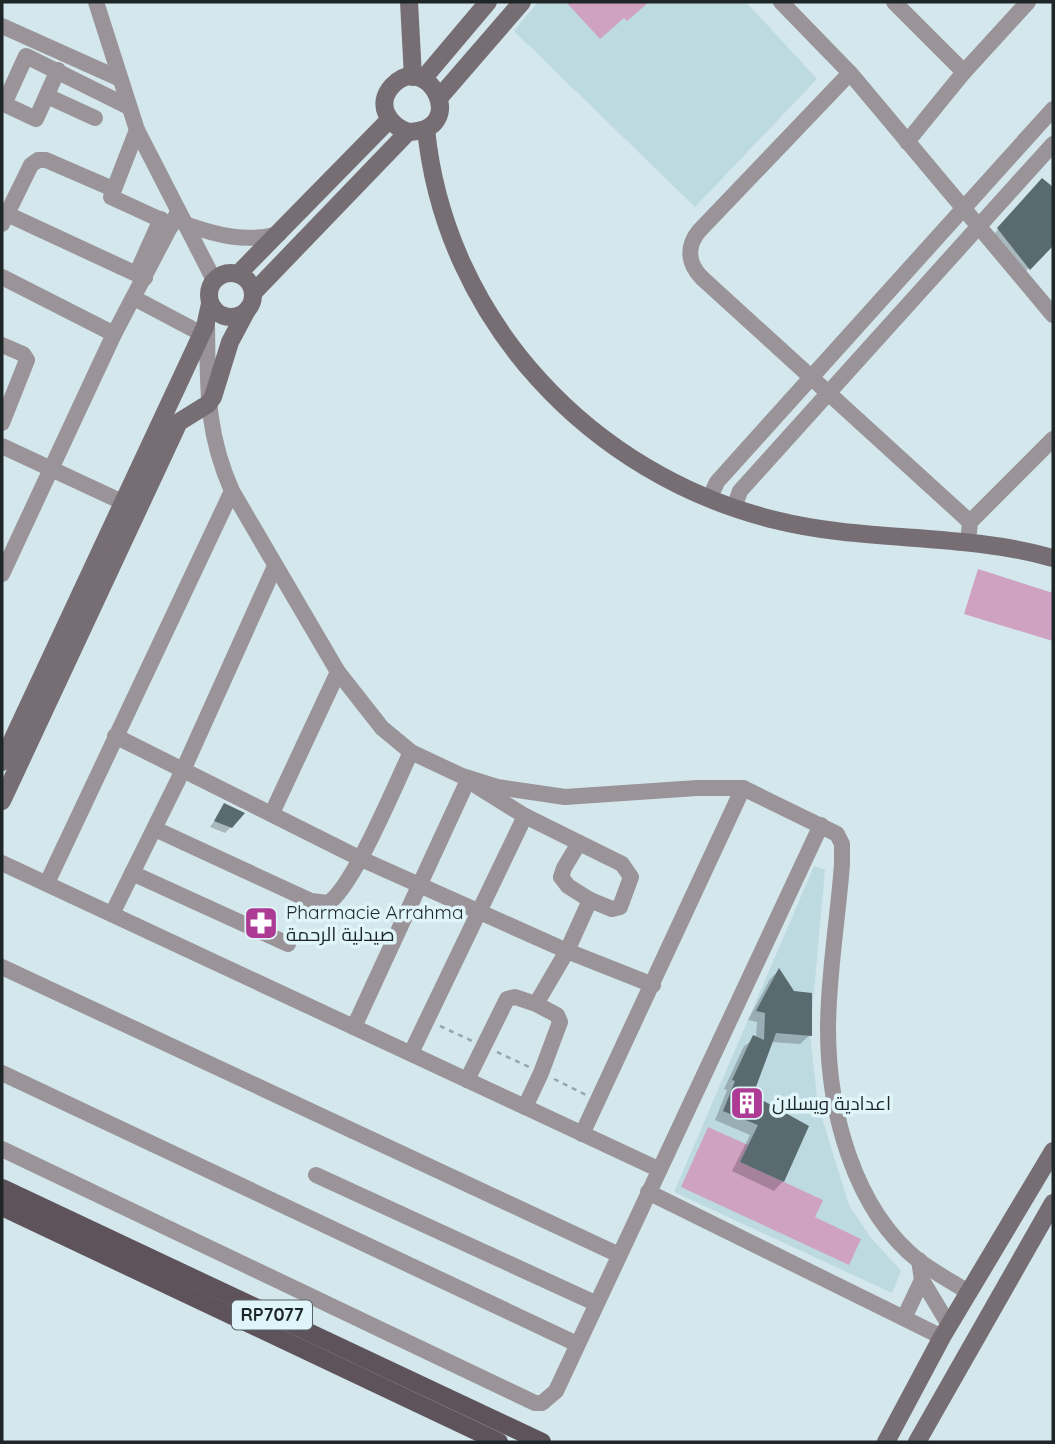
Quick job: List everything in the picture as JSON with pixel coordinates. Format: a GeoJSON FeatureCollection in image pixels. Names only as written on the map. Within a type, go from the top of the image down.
{"type":"FeatureCollection","features":[{"type":"Feature","properties":{"kind":"main road","name":"RP7077"},"geometry":{"type":"LineString","coordinates":[[2,1188],[542,1442]]}},
{"type":"Feature","properties":{"kind":"main road","name":"RP7077"},"geometry":{"type":"LineString","coordinates":[[2,1207],[499,1442]]}},
{"type":"Feature","properties":{"kind":"street"},"geometry":{"type":"LineString","coordinates":[[96,2],[127,106],[174,220],[214,280]]}},
{"type":"Feature","properties":{"kind":"street"},"geometry":{"type":"LineString","coordinates":[[409,2],[418,78]]}},
{"type":"Feature","properties":{"kind":"street"},"geometry":{"type":"LineString","coordinates":[[418,78],[488,2]]}},
{"type":"Feature","properties":{"kind":"street"},"geometry":{"type":"LineString","coordinates":[[439,98],[522,2]]}},
{"type":"Feature","properties":{"kind":"street"},"geometry":{"type":"LineString","coordinates":[[894,2],[964,72]]}},
{"type":"Feature","properties":{"kind":"street"},"geometry":{"type":"LineString","coordinates":[[907,142],[964,72],[1028,2]]}},
{"type":"Feature","properties":{"kind":"street"},"geometry":{"type":"LineString","coordinates":[[789,5],[850,73],[962,210],[1053,315]]}},
{"type":"Feature","properties":{"kind":"street"},"geometry":{"type":"LineString","coordinates":[[2,26],[58,70],[127,106]]}},
{"type":"Feature","properties":{"kind":"street"},"geometry":{"type":"LineString","coordinates":[[29,48],[118,78]]}},
{"type":"Feature","properties":{"kind":"street"},"geometry":{"type":"LineString","coordinates":[[29,48],[4,104],[36,119],[58,70]]}},
{"type":"Feature","properties":{"kind":"street"},"geometry":{"type":"LineString","coordinates":[[850,73],[699,231],[690,255],[695,272],[970,522]]}},
{"type":"Feature","properties":{"kind":"street"},"geometry":{"type":"LineString","coordinates":[[134,298],[206,318],[220,315],[228,317],[250,301],[417,131],[438,117],[439,98],[433,87],[418,78],[403,79],[389,89],[385,111],[389,120],[417,131],[433,173],[454,244],[490,319],[514,352],[585,424],[664,478],[709,499],[775,521],[820,528],[967,541],[1053,558]]}},
{"type":"Feature","properties":{"kind":"street"},"geometry":{"type":"LineString","coordinates":[[47,96],[95,118]]}},
{"type":"Feature","properties":{"kind":"street"},"geometry":{"type":"LineString","coordinates":[[709,499],[717,482],[1053,109]]}},
{"type":"Feature","properties":{"kind":"street"},"geometry":{"type":"LineString","coordinates":[[238,274],[389,120]]}},
{"type":"Feature","properties":{"kind":"street"},"geometry":{"type":"LineString","coordinates":[[137,130],[111,197],[210,233],[250,239],[278,234]]}},
{"type":"Feature","properties":{"kind":"street"},"geometry":{"type":"LineString","coordinates":[[734,508],[740,491],[1053,144]]}},
{"type":"Feature","properties":{"kind":"street"},"geometry":{"type":"LineString","coordinates":[[113,188],[46,160],[38,160],[32,165],[5,211],[141,275]]}},
{"type":"Feature","properties":{"kind":"street"},"geometry":{"type":"LineString","coordinates":[[2,574],[114,334],[134,298],[141,275],[174,220]]}},
{"type":"Feature","properties":{"kind":"street"},"geometry":{"type":"LineString","coordinates":[[2,762],[131,506],[179,422],[208,404],[214,397],[236,325],[250,301],[248,281],[238,274],[225,273],[214,280],[208,291],[208,404],[215,448],[232,491],[338,672],[383,728],[411,752],[465,778],[525,816],[622,864],[631,877],[620,907],[612,909],[590,900],[568,886],[561,877],[579,844]]}},
{"type":"Feature","properties":{"kind":"street"},"geometry":{"type":"LineString","coordinates":[[2,277],[114,334]]}},
{"type":"Feature","properties":{"kind":"street"},"geometry":{"type":"LineString","coordinates":[[1042,302],[1053,289]]}},
{"type":"Feature","properties":{"kind":"street"},"geometry":{"type":"LineString","coordinates":[[2,801],[131,506],[206,318]]}},
{"type":"Feature","properties":{"kind":"street"},"geometry":{"type":"LineString","coordinates":[[2,345],[23,354],[27,360],[2,423]]}},
{"type":"Feature","properties":{"kind":"street"},"geometry":{"type":"LineString","coordinates":[[967,541],[970,522],[1053,439]]}},
{"type":"Feature","properties":{"kind":"street"},"geometry":{"type":"LineString","coordinates":[[2,446],[131,506]]}},
{"type":"Feature","properties":{"kind":"street"},"geometry":{"type":"LineString","coordinates":[[47,883],[232,491]]}},
{"type":"Feature","properties":{"kind":"street"},"geometry":{"type":"LineString","coordinates":[[112,914],[184,768],[275,566]]}},
{"type":"Feature","properties":{"kind":"street"},"geometry":{"type":"LineString","coordinates":[[272,813],[338,672]]}},
{"type":"Feature","properties":{"kind":"street"},"geometry":{"type":"LineString","coordinates":[[115,736],[184,768],[359,858],[567,951],[653,985]]}},
{"type":"Feature","properties":{"kind":"street"},"geometry":{"type":"LineString","coordinates":[[155,829],[318,903],[334,900],[359,858],[411,752]]}},
{"type":"Feature","properties":{"kind":"street"},"geometry":{"type":"LineString","coordinates":[[465,778],[497,787],[565,797],[719,787],[743,788],[837,834],[842,852],[828,1030],[836,1108],[859,1181],[891,1232],[919,1261],[968,1292]]}},
{"type":"Feature","properties":{"kind":"street"},"geometry":{"type":"LineString","coordinates":[[354,1027],[421,886],[465,778]]}},
{"type":"Feature","properties":{"kind":"street"},"geometry":{"type":"LineString","coordinates":[[582,1134],[743,788]]}},
{"type":"Feature","properties":{"kind":"street"},"geometry":{"type":"LineString","coordinates":[[411,1054],[525,816]]}},
{"type":"Feature","properties":{"kind":"street"},"geometry":{"type":"LineString","coordinates":[[2,1149],[535,1403],[542,1403],[551,1397],[577,1345],[617,1254],[821,825]]}},
{"type":"Feature","properties":{"kind":"street"},"geometry":{"type":"LineString","coordinates":[[2,863],[658,1169]]}},
{"type":"Feature","properties":{"kind":"street"},"geometry":{"type":"LineString","coordinates":[[132,873],[288,944]]}},
{"type":"Feature","properties":{"kind":"street"},"geometry":{"type":"LineString","coordinates":[[536,1004],[567,951],[590,900]]}},
{"type":"Feature","properties":{"kind":"street"},"geometry":{"type":"LineString","coordinates":[[2,967],[617,1254]]}},
{"type":"Feature","properties":{"kind":"street"},"geometry":{"type":"LineString","coordinates":[[467,1080],[510,997],[536,1004],[560,1019],[541,1073],[525,1107]]}},
{"type":"Feature","properties":{"kind":"street"},"geometry":{"type":"LineString","coordinates":[[2,1073],[577,1345]]}},
{"type":"Feature","properties":{"kind":"street"},"geometry":{"type":"LineString","coordinates":[[886,1442],[945,1331],[1053,1151]]}},
{"type":"Feature","properties":{"kind":"street"},"geometry":{"type":"LineString","coordinates":[[316,1175],[595,1303]]}},
{"type":"Feature","properties":{"kind":"street"},"geometry":{"type":"LineString","coordinates":[[648,1192],[904,1318],[945,1331]]}},
{"type":"Feature","properties":{"kind":"street"},"geometry":{"type":"LineString","coordinates":[[917,1442],[1053,1203]]}},
{"type":"Feature","properties":{"kind":"street"},"geometry":{"type":"LineString","coordinates":[[919,1261],[922,1280],[945,1331]]}},
{"type":"Feature","properties":{"kind":"street"},"geometry":{"type":"LineString","coordinates":[[904,1318],[922,1280]]}},
{"type":"Feature","properties":{"kind":"path"},"geometry":{"type":"LineString","coordinates":[[428,1020],[598,1100]]}},
{"type":"Feature","properties":{"kind":"shaded area"},"geometry":{"type":"Polygon","coordinates":[[[538,2],[746,2],[817,79],[695,207],[514,31],[538,2]]]}},
{"type":"Feature","properties":{"kind":"shaded area"},"geometry":{"type":"Polygon","coordinates":[[[566,2],[649,2],[627,21],[624,18],[600,39],[566,2]]]}},
{"type":"Feature","properties":{"kind":"shaded area"},"geometry":{"type":"Polygon","coordinates":[[[978,569],[1053,593],[1053,641],[964,614],[978,569]]]}},
{"type":"Feature","properties":{"kind":"shaded area"},"geometry":{"type":"Polygon","coordinates":[[[814,866],[825,870],[810,1035],[818,1105],[849,1205],[871,1238],[901,1271],[892,1293],[674,1192],[814,866]]]}},
{"type":"Feature","properties":{"kind":"shaded area"},"geometry":{"type":"Polygon","coordinates":[[[708,1127],[748,1145],[740,1162],[823,1200],[815,1217],[861,1239],[849,1265],[681,1187],[708,1127]]]}},
{"type":"Feature","properties":{"kind":"building"},"geometry":{"type":"Polygon","coordinates":[[[1042,178],[1053,187],[1053,246],[1030,270],[997,228],[1042,178]]]}},
{"type":"Feature","properties":{"kind":"building"},"geometry":{"type":"Polygon","coordinates":[[[224,803],[245,813],[232,828],[214,821],[224,803]]]}},
{"type":"Feature","properties":{"kind":"building","name":"اعدادية ويسلان"},"geometry":{"type":"Polygon","coordinates":[[[779,968],[794,991],[812,993],[812,1036],[776,1033],[753,1095],[809,1126],[784,1182],[740,1162],[758,1125],[723,1111],[735,1081],[732,1080],[753,1035],[764,1040],[765,1013],[756,1011],[779,968]]]}},
{"type":"Feature","properties":{"kind":"place","name":"Pharmacie Arrahma صيدلية الرحمة"},"geometry":{"type":"Point","coordinates":[261,923]}},
{"type":"Feature","properties":{"kind":"place","name":"اعدادية ويسلان"},"geometry":{"type":"Point","coordinates":[747,1103]}}]}
